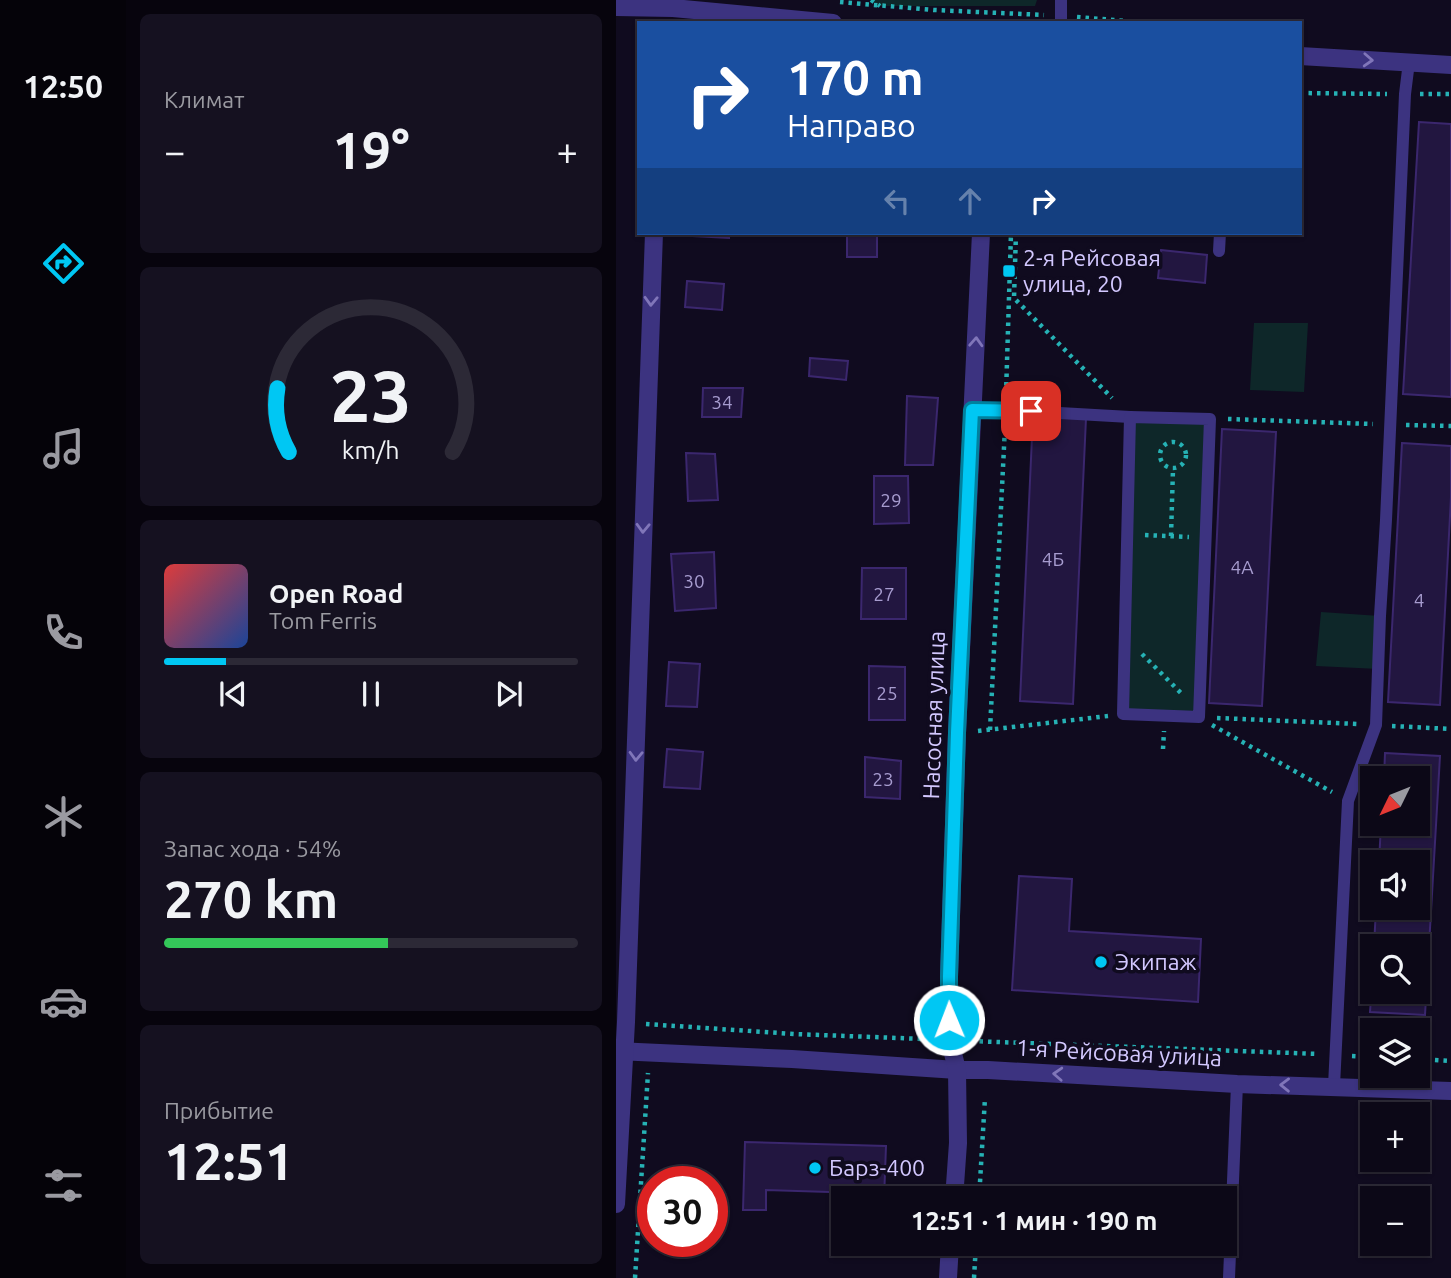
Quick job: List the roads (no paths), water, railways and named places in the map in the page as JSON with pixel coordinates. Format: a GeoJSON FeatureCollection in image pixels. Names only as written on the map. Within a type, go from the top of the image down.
{"type":"FeatureCollection","features":[{"type":"Feature","properties":{"kind":"street"},"geometry":{"type":"LineString","coordinates":[[616,7],[807,21]]}},
{"type":"Feature","properties":{"kind":"street"},"geometry":{"type":"LineString","coordinates":[[1302,56],[1451,65]]}},
{"type":"Feature","properties":{"kind":"street"},"geometry":{"type":"LineString","coordinates":[[616,1205],[654,235]]}},
{"type":"Feature","properties":{"kind":"street","name":"Насосная улица"},"geometry":{"type":"LineString","coordinates":[[955,1186],[958,1143],[957,1070],[950,1041],[949,977],[957,733],[981,235]]}},
{"type":"Feature","properties":{"kind":"street","name":"1-я Рейсовая улица"},"geometry":{"type":"LineString","coordinates":[[620,1051],[1237,1084],[1451,1091]]}},
{"type":"Feature","properties":{"kind":"street"},"geometry":{"type":"LineString","coordinates":[[948,1278],[949,1256]]}},
{"type":"Feature","properties":{"kind":"lane"},"geometry":{"type":"LineString","coordinates":[[1061,0],[1061,19]]}},
{"type":"Feature","properties":{"kind":"lane"},"geometry":{"type":"LineString","coordinates":[[1334,1086],[1348,801],[1376,725],[1405,94],[1409,62]]}},
{"type":"Feature","properties":{"kind":"lane"},"geometry":{"type":"LineString","coordinates":[[1219,251],[1220,235]]}},
{"type":"Feature","properties":{"kind":"lane"},"geometry":{"type":"LineString","coordinates":[[972,410],[1210,419],[1199,714],[1123,714],[1130,417]]}},
{"type":"Feature","properties":{"kind":"lane"},"geometry":{"type":"LineString","coordinates":[[1229,1278],[1237,1084]]}},
{"type":"Feature","properties":{"kind":"place","name":"2-я Рейсовая улица, 20"},"geometry":{"type":"Point","coordinates":[1009,271]}},
{"type":"Feature","properties":{"kind":"place","name":"Экипаж"},"geometry":{"type":"Point","coordinates":[1101,962]}},
{"type":"Feature","properties":{"kind":"place","name":"Барз-400"},"geometry":{"type":"Point","coordinates":[815,1168]}}]}
